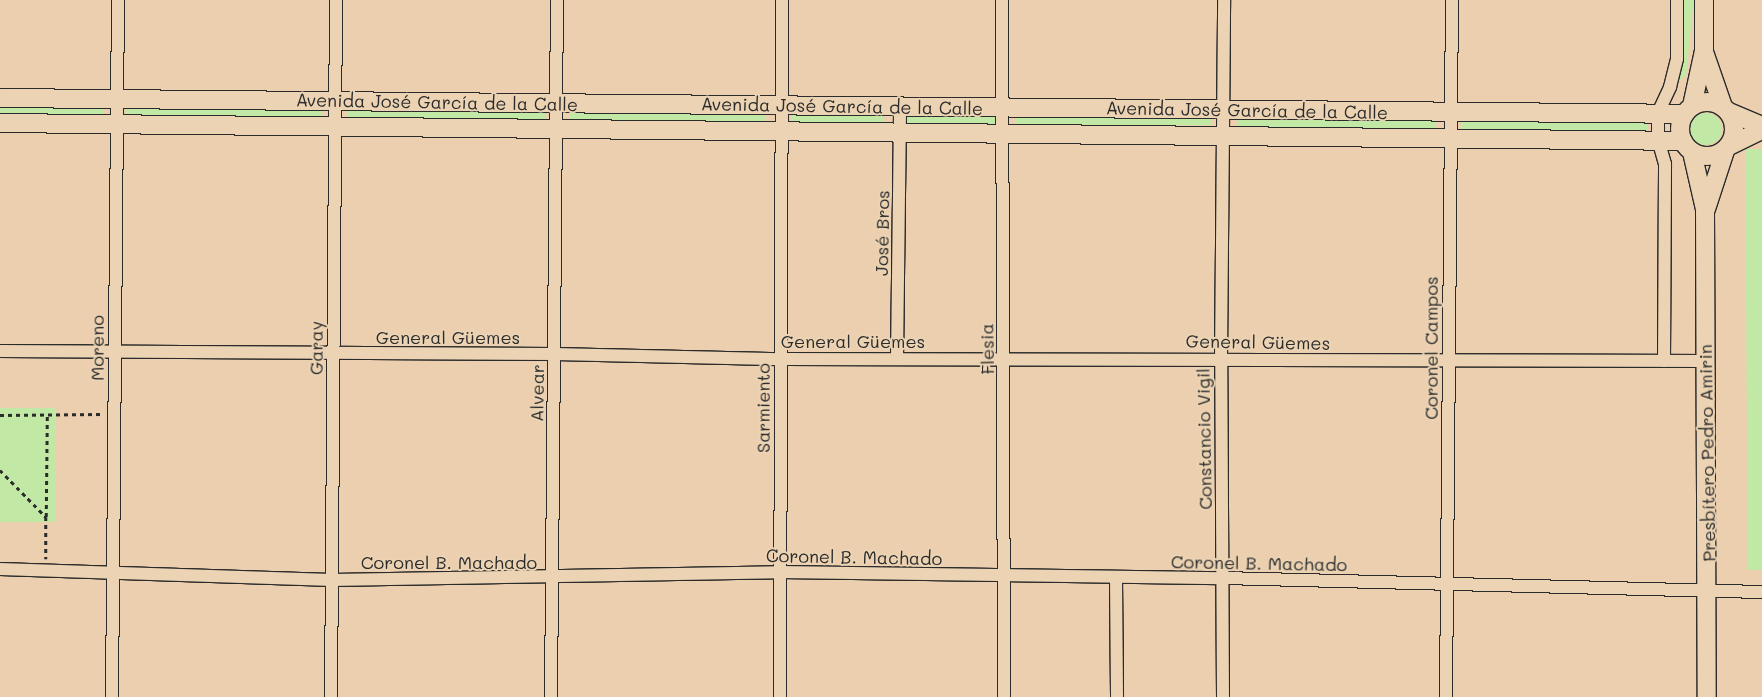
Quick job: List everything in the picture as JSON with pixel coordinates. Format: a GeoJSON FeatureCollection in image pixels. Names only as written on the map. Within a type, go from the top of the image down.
{"type":"FeatureCollection","features":[{"type":"Feature","properties":{"kind":"main road"},"geometry":{"type":"LineString","coordinates":[[1704,0],[1704,52],[1688,110],[1680,127],[1688,146],[1712,156],[1762,128]]}},
{"type":"Feature","properties":{"kind":"main road"},"geometry":{"type":"LineString","coordinates":[[1704,52],[1726,109],[1735,125],[1727,148]]}},
{"type":"Feature","properties":{"kind":"main road","name":"Avenida José García de la Calle"},"geometry":{"type":"LineString","coordinates":[[0,98],[1450,112],[1658,113],[1688,110]]}},
{"type":"Feature","properties":{"kind":"main road"},"geometry":{"type":"LineString","coordinates":[[1688,110],[1704,102],[1726,109],[1762,128]]}},
{"type":"Feature","properties":{"kind":"main road","name":"Avenida José García de la Calle"},"geometry":{"type":"LineString","coordinates":[[0,124],[334,126],[554,131],[1450,137],[1658,140],[1688,146]]}},
{"type":"Feature","properties":{"kind":"main road","name":"Presbítero Pedro Amirin"},"geometry":{"type":"LineString","coordinates":[[1688,146],[1706,209],[1707,697]]}},
{"type":"Feature","properties":{"kind":"main road","name":"Presbítero Pedro Amirin"},"geometry":{"type":"LineString","coordinates":[[1706,209],[1727,148]]}},
{"type":"Feature","properties":{"kind":"street","name":"Moreno"},"geometry":{"type":"LineString","coordinates":[[112,697],[118,0]]}},
{"type":"Feature","properties":{"kind":"street","name":"Garay"},"geometry":{"type":"LineString","coordinates":[[331,697],[336,0]]}},
{"type":"Feature","properties":{"kind":"street","name":"Alvear"},"geometry":{"type":"LineString","coordinates":[[551,697],[555,354],[554,103],[557,0]]}},
{"type":"Feature","properties":{"kind":"street","name":"Sarmiento"},"geometry":{"type":"LineString","coordinates":[[780,697],[781,359],[779,106],[782,0]]}},
{"type":"Feature","properties":{"kind":"street","name":"Flesia"},"geometry":{"type":"LineString","coordinates":[[1002,0],[1006,578],[1004,697]]}},
{"type":"Feature","properties":{"kind":"street","name":"Constancio Vigil"},"geometry":{"type":"LineString","coordinates":[[1223,697],[1221,359],[1224,0]]}},
{"type":"Feature","properties":{"kind":"street","name":"Coronel Campos"},"geometry":{"type":"LineString","coordinates":[[1446,697],[1452,0]]}},
{"type":"Feature","properties":{"kind":"street"},"geometry":{"type":"LineString","coordinates":[[1664,361],[1665,164],[1658,140],[1658,113],[1670,88],[1677,59],[1677,0]]}},
{"type":"Feature","properties":{"kind":"street","name":"José Bros"},"geometry":{"type":"LineString","coordinates":[[897,359],[902,133],[900,108]]}},
{"type":"Feature","properties":{"kind":"street","name":"General Güemes"},"geometry":{"type":"LineString","coordinates":[[0,350],[334,354],[555,354],[781,359],[1005,357],[1449,362],[1706,360]]}},
{"type":"Feature","properties":{"kind":"street","name":"Coronel B. Machado"},"geometry":{"type":"LineString","coordinates":[[0,570],[332,580],[552,578],[780,572],[1006,578],[1223,578],[1762,592]]}},
{"type":"Feature","properties":{"kind":"street"},"geometry":{"type":"LineString","coordinates":[[1116,579],[1117,697]]}},
{"type":"Feature","properties":{"kind":"path"},"geometry":{"type":"LineString","coordinates":[[0,415],[114,414]]}},
{"type":"Feature","properties":{"kind":"path"},"geometry":{"type":"LineString","coordinates":[[46,571],[47,415]]}},
{"type":"Feature","properties":{"kind":"path"},"geometry":{"type":"LineString","coordinates":[[0,470],[46,517]]}},
{"type":"Feature","properties":{"kind":"green space"},"geometry":{"type":"Polygon","coordinates":[[[1682,0],[1693,0],[1693,8],[1686,75],[1679,81],[1682,0]]]}},
{"type":"Feature","properties":{"kind":"green space"},"geometry":{"type":"Polygon","coordinates":[[[0,104],[103,104],[103,117],[0,117],[0,104]]]}},
{"type":"Feature","properties":{"kind":"green space"},"geometry":{"type":"Polygon","coordinates":[[[348,107],[546,107],[546,119],[348,119],[348,107]]]}},
{"type":"Feature","properties":{"kind":"green space"},"geometry":{"type":"Polygon","coordinates":[[[125,108],[322,108],[322,120],[125,120],[125,108]]]}},
{"type":"Feature","properties":{"kind":"green space"},"geometry":{"type":"Polygon","coordinates":[[[569,111],[766,111],[766,123],[569,123],[569,111]]]}},
{"type":"Feature","properties":{"kind":"green space"},"geometry":{"type":"Polygon","coordinates":[[[792,111],[883,111],[883,123],[792,123],[792,111]]]}},
{"type":"Feature","properties":{"kind":"green space"},"geometry":{"type":"Polygon","coordinates":[[[904,113],[995,113],[995,125],[904,125],[904,113]]]}},
{"type":"Feature","properties":{"kind":"green space"},"geometry":{"type":"Polygon","coordinates":[[[1212,113],[1212,125],[1015,126],[1015,114],[1212,113]]]}},
{"type":"Feature","properties":{"kind":"green space"},"geometry":{"type":"Polygon","coordinates":[[[1706,113],[1712,114],[1717,118],[1721,123],[1721,135],[1717,140],[1712,144],[1706,145],[1700,144],[1695,140],[1691,135],[1690,129],[1691,123],[1695,118],[1700,114],[1706,113]]]}},
{"type":"Feature","properties":{"kind":"green space"},"geometry":{"type":"Polygon","coordinates":[[[1238,117],[1435,117],[1435,129],[1238,129],[1238,117]]]}},
{"type":"Feature","properties":{"kind":"green space"},"geometry":{"type":"Polygon","coordinates":[[[1461,118],[1648,120],[1648,132],[1461,130],[1461,118]]]}},
{"type":"Feature","properties":{"kind":"green space"},"geometry":{"type":"Polygon","coordinates":[[[1745,149],[1762,149],[1762,570],[1748,570],[1745,149]]]}},
{"type":"Feature","properties":{"kind":"green space"},"geometry":{"type":"Polygon","coordinates":[[[0,408],[56,408],[56,522],[0,522],[0,408]]]}}]}
